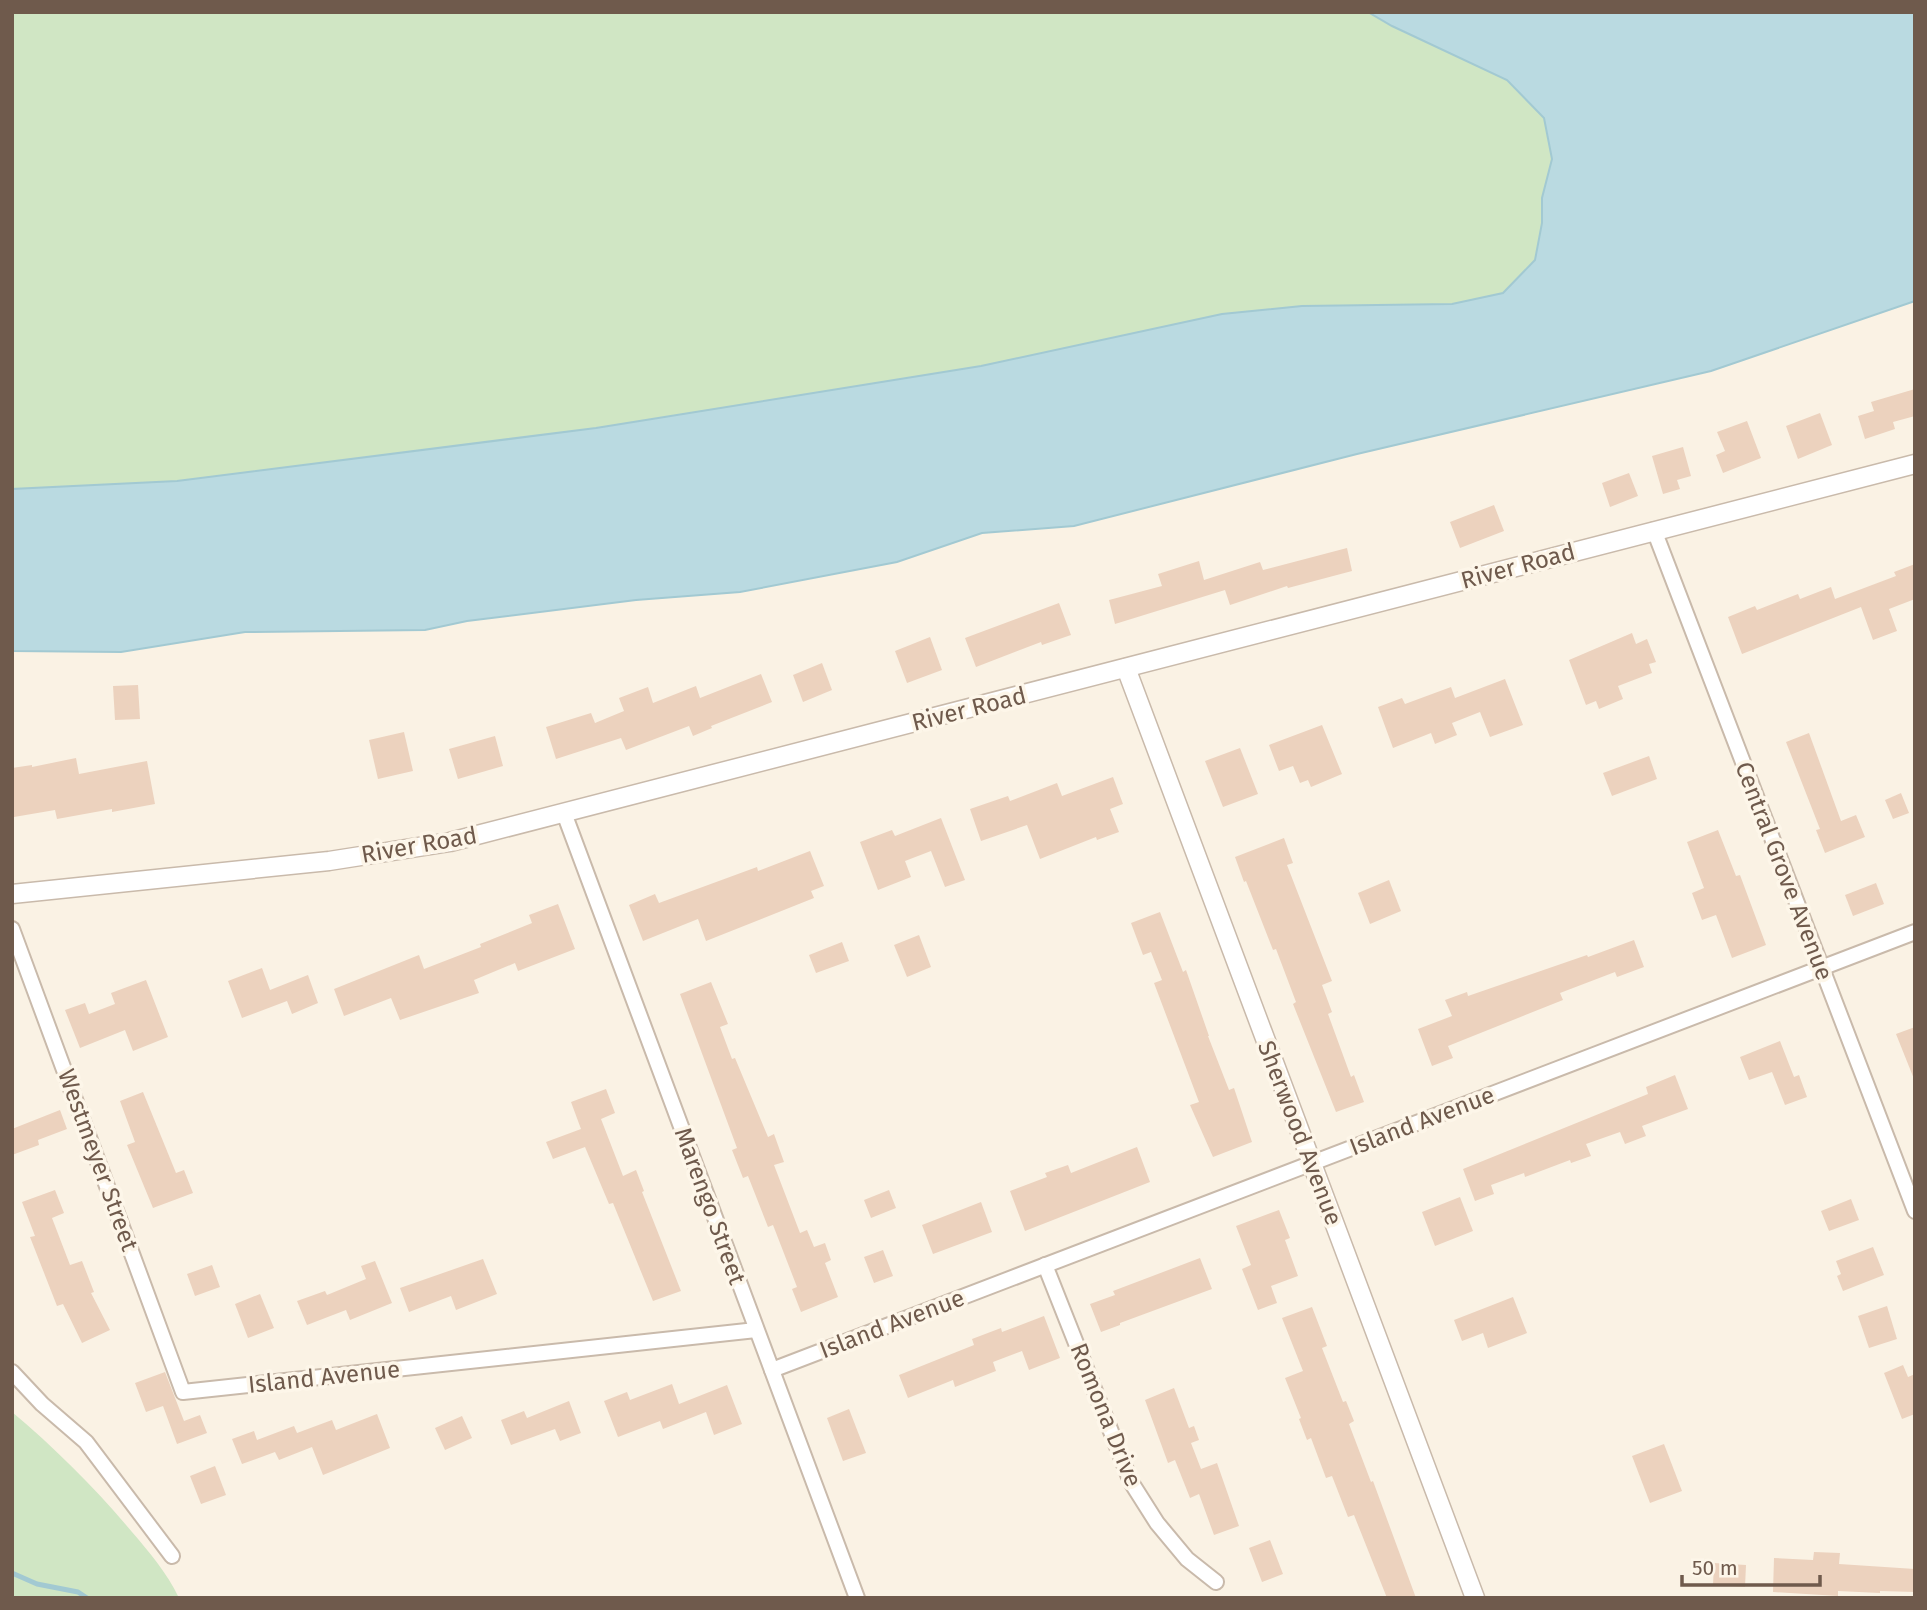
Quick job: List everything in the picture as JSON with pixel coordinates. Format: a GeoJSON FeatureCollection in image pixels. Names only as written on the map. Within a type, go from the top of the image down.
{"type":"FeatureCollection","features":[{"type":"Feature","properties":{"kind":"street","name":"River Road"},"geometry":{"type":"LineString","coordinates":[[12,894],[125,884],[363,856],[450,842],[1915,464]]}},
{"type":"Feature","properties":{"kind":"street","name":"Central Grove Avenue"},"geometry":{"type":"LineString","coordinates":[[1654,530],[1915,1211]]}},
{"type":"Feature","properties":{"kind":"street","name":"Sherwood Avenue"},"geometry":{"type":"LineString","coordinates":[[1126,668],[1475,1598]]}},
{"type":"Feature","properties":{"kind":"street","name":"Marengo Street"},"geometry":{"type":"LineString","coordinates":[[564,813],[857,1598]]}},
{"type":"Feature","properties":{"kind":"street","name":"Westmeyer Street"},"geometry":{"type":"LineString","coordinates":[[12,929],[183,1392]]}},
{"type":"Feature","properties":{"kind":"street","name":"Island Avenue"},"geometry":{"type":"LineString","coordinates":[[772,1370],[1915,932]]}},
{"type":"Feature","properties":{"kind":"street","name":"Romona Drive"},"geometry":{"type":"LineString","coordinates":[[1045,1265],[1131,1482],[1157,1523],[1187,1559],[1216,1582]]}},
{"type":"Feature","properties":{"kind":"street","name":"Island Avenue"},"geometry":{"type":"LineString","coordinates":[[183,1392],[756,1330]]}},
{"type":"Feature","properties":{"kind":"street"},"geometry":{"type":"LineString","coordinates":[[12,1372],[42,1404],[86,1442],[172,1556]]}},
{"type":"Feature","properties":{"kind":"green space"},"geometry":{"type":"Polygon","coordinates":[[[12,12],[1368,12],[1507,80],[1544,118],[1552,159],[1542,198],[1542,223],[1535,260],[1504,293],[1452,304],[1302,306],[1222,314],[981,366],[596,428],[177,481],[12,489],[12,12]]]}},
{"type":"Feature","properties":{"kind":"green space"},"geometry":{"type":"Polygon","coordinates":[[[12,1412],[60,1455],[104,1500],[158,1563],[179,1598],[12,1598],[12,1412]]]}},
{"type":"Feature","properties":{"kind":"water"},"geometry":{"type":"Polygon","coordinates":[[[1368,12],[1915,12],[1915,301],[1711,371],[1357,454],[1074,526],[982,533],[897,562],[740,592],[636,600],[467,621],[425,630],[245,632],[121,652],[12,651],[12,489],[177,481],[596,428],[981,366],[1222,314],[1302,306],[1452,304],[1503,293],[1535,260],[1542,223],[1542,198],[1552,159],[1544,118],[1507,80],[1368,12]]]}},
{"type":"Feature","properties":{"kind":"building"},"geometry":{"type":"Polygon","coordinates":[[[1915,389],[1915,416],[1893,422],[1895,429],[1865,439],[1858,416],[1874,411],[1871,402],[1915,389]]]}},
{"type":"Feature","properties":{"kind":"building"},"geometry":{"type":"Polygon","coordinates":[[[1820,413],[1832,445],[1798,459],[1786,426],[1820,413]]]}},
{"type":"Feature","properties":{"kind":"building"},"geometry":{"type":"Polygon","coordinates":[[[1747,421],[1761,458],[1723,473],[1716,455],[1725,451],[1717,432],[1747,421]]]}},
{"type":"Feature","properties":{"kind":"building"},"geometry":{"type":"Polygon","coordinates":[[[1683,447],[1691,476],[1677,480],[1680,489],[1663,494],[1652,456],[1683,447]]]}},
{"type":"Feature","properties":{"kind":"building"},"geometry":{"type":"Polygon","coordinates":[[[1629,473],[1638,496],[1610,507],[1602,483],[1629,473]]]}},
{"type":"Feature","properties":{"kind":"building"},"geometry":{"type":"Polygon","coordinates":[[[1494,505],[1504,531],[1460,548],[1450,522],[1494,505]]]}},
{"type":"Feature","properties":{"kind":"building"},"geometry":{"type":"Polygon","coordinates":[[[1347,548],[1352,571],[1288,588],[1287,586],[1230,605],[1225,590],[1115,624],[1109,600],[1162,586],[1158,574],[1199,561],[1204,580],[1260,562],[1263,570],[1347,548]]]}},
{"type":"Feature","properties":{"kind":"building"},"geometry":{"type":"Polygon","coordinates":[[[1915,564],[1915,599],[1889,609],[1897,631],[1873,640],[1861,607],[1742,654],[1728,617],[1755,606],[1757,610],[1798,594],[1800,599],[1831,587],[1835,599],[1896,576],[1894,572],[1915,564]]]}},
{"type":"Feature","properties":{"kind":"building"},"geometry":{"type":"Polygon","coordinates":[[[1059,603],[1071,635],[1042,645],[1041,642],[976,667],[965,638],[1059,603]]]}},
{"type":"Feature","properties":{"kind":"building"},"geometry":{"type":"Polygon","coordinates":[[[1632,633],[1636,644],[1647,639],[1656,662],[1649,664],[1652,673],[1618,686],[1623,699],[1599,709],[1596,701],[1586,705],[1569,660],[1632,633]]]}},
{"type":"Feature","properties":{"kind":"building"},"geometry":{"type":"Polygon","coordinates":[[[930,637],[942,670],[907,683],[895,651],[930,637]]]}},
{"type":"Feature","properties":{"kind":"building"},"geometry":{"type":"Polygon","coordinates":[[[822,663],[832,690],[803,702],[793,675],[822,663]]]}},
{"type":"Feature","properties":{"kind":"building"},"geometry":{"type":"Polygon","coordinates":[[[761,674],[772,702],[693,736],[689,726],[626,750],[621,738],[556,759],[546,727],[591,713],[595,723],[624,711],[619,698],[648,687],[653,703],[696,686],[700,698],[761,674]]]}},
{"type":"Feature","properties":{"kind":"building"},"geometry":{"type":"Polygon","coordinates":[[[1505,679],[1523,725],[1490,737],[1480,712],[1452,723],[1457,735],[1435,744],[1431,733],[1393,748],[1378,707],[1402,698],[1405,704],[1451,687],[1455,698],[1505,679]]]}},
{"type":"Feature","properties":{"kind":"building"},"geometry":{"type":"Polygon","coordinates":[[[138,685],[140,719],[115,720],[113,686],[138,685]]]}},
{"type":"Feature","properties":{"kind":"building"},"geometry":{"type":"Polygon","coordinates":[[[1322,725],[1342,774],[1311,787],[1308,780],[1300,783],[1293,766],[1279,771],[1269,745],[1322,725]]]}},
{"type":"Feature","properties":{"kind":"building"},"geometry":{"type":"Polygon","coordinates":[[[404,732],[413,771],[378,779],[369,740],[404,732]]]}},
{"type":"Feature","properties":{"kind":"building"},"geometry":{"type":"Polygon","coordinates":[[[1809,733],[1841,821],[1856,815],[1865,837],[1825,853],[1816,830],[1820,829],[1786,742],[1809,733]]]}},
{"type":"Feature","properties":{"kind":"building"},"geometry":{"type":"Polygon","coordinates":[[[495,736],[503,766],[458,779],[449,749],[495,736]]]}},
{"type":"Feature","properties":{"kind":"building"},"geometry":{"type":"Polygon","coordinates":[[[1240,748],[1258,794],[1223,807],[1205,761],[1240,748]]]}},
{"type":"Feature","properties":{"kind":"building"},"geometry":{"type":"Polygon","coordinates":[[[1649,756],[1657,779],[1612,796],[1603,773],[1649,756]]]}},
{"type":"Feature","properties":{"kind":"building"},"geometry":{"type":"Polygon","coordinates":[[[76,758],[79,774],[147,761],[155,804],[57,819],[55,810],[14,817],[12,768],[76,758]]]}},
{"type":"Feature","properties":{"kind":"building"},"geometry":{"type":"Polygon","coordinates":[[[1113,777],[1123,804],[1110,809],[1119,832],[1097,840],[1096,837],[1040,859],[1027,825],[981,841],[970,809],[1008,796],[1010,801],[1057,783],[1062,796],[1113,777]]]}},
{"type":"Feature","properties":{"kind":"building"},"geometry":{"type":"Polygon","coordinates":[[[1901,793],[1909,813],[1893,819],[1885,800],[1901,793]]]}},
{"type":"Feature","properties":{"kind":"building"},"geometry":{"type":"Polygon","coordinates":[[[941,818],[965,880],[945,887],[931,851],[905,861],[911,877],[878,890],[860,842],[892,830],[895,836],[941,818]]]}},
{"type":"Feature","properties":{"kind":"building"},"geometry":{"type":"Polygon","coordinates":[[[1718,830],[1736,876],[1740,875],[1766,945],[1732,958],[1716,915],[1702,920],[1692,893],[1704,888],[1687,842],[1718,830]]]}},
{"type":"Feature","properties":{"kind":"building"},"geometry":{"type":"Polygon","coordinates":[[[1284,838],[1293,863],[1287,865],[1332,981],[1322,985],[1332,1012],[1328,1014],[1351,1077],[1354,1075],[1364,1102],[1336,1112],[1293,1004],[1296,1002],[1276,949],[1273,950],[1235,857],[1284,838]]]}},
{"type":"Feature","properties":{"kind":"building"},"geometry":{"type":"Polygon","coordinates":[[[810,851],[824,886],[811,891],[814,898],[706,941],[698,919],[643,941],[629,905],[655,894],[659,903],[757,867],[758,871],[810,851]]]}},
{"type":"Feature","properties":{"kind":"building"},"geometry":{"type":"Polygon","coordinates":[[[1389,880],[1401,911],[1370,924],[1358,893],[1389,880]]]}},
{"type":"Feature","properties":{"kind":"building"},"geometry":{"type":"Polygon","coordinates":[[[1876,883],[1884,904],[1853,916],[1845,895],[1876,883]]]}},
{"type":"Feature","properties":{"kind":"building"},"geometry":{"type":"Polygon","coordinates":[[[558,904],[575,949],[518,971],[515,963],[474,980],[479,993],[400,1020],[391,998],[344,1016],[334,989],[419,955],[424,969],[532,923],[529,915],[558,904]]]}},
{"type":"Feature","properties":{"kind":"building"},"geometry":{"type":"Polygon","coordinates":[[[1160,912],[1183,972],[1186,970],[1229,1090],[1234,1088],[1252,1142],[1213,1157],[1190,1105],[1199,1102],[1154,983],[1162,980],[1151,952],[1143,955],[1131,923],[1160,912]]]}},
{"type":"Feature","properties":{"kind":"building"},"geometry":{"type":"Polygon","coordinates":[[[919,935],[931,967],[907,977],[894,945],[919,935]]]}},
{"type":"Feature","properties":{"kind":"building"},"geometry":{"type":"Polygon","coordinates":[[[1634,940],[1644,967],[1617,977],[1615,972],[1560,993],[1563,1000],[1448,1046],[1453,1058],[1432,1066],[1418,1029],[1452,1016],[1445,1000],[1467,992],[1468,996],[1634,940]]]}},
{"type":"Feature","properties":{"kind":"building"},"geometry":{"type":"Polygon","coordinates":[[[842,942],[849,961],[816,973],[809,955],[842,942]]]}},
{"type":"Feature","properties":{"kind":"building"},"geometry":{"type":"Polygon","coordinates":[[[262,968],[270,990],[308,975],[318,1003],[292,1014],[287,1001],[242,1018],[228,981],[262,968]]]}},
{"type":"Feature","properties":{"kind":"building"},"geometry":{"type":"Polygon","coordinates":[[[146,980],[168,1037],[133,1051],[125,1030],[80,1048],[65,1010],[85,1003],[89,1014],[115,1004],[111,993],[146,980]]]}},
{"type":"Feature","properties":{"kind":"building"},"geometry":{"type":"Polygon","coordinates":[[[711,982],[728,1024],[720,1027],[732,1059],[735,1058],[768,1137],[774,1134],[784,1162],[774,1165],[800,1233],[807,1230],[814,1247],[825,1243],[831,1260],[825,1263],[838,1297],[801,1312],[792,1289],[797,1287],[773,1225],[768,1227],[748,1176],[743,1178],[732,1150],[737,1148],[680,994],[711,982]]]}},
{"type":"Feature","properties":{"kind":"building"},"geometry":{"type":"Polygon","coordinates":[[[1915,1027],[1915,1079],[1914,1079],[1896,1034],[1915,1027]]]}},
{"type":"Feature","properties":{"kind":"building"},"geometry":{"type":"Polygon","coordinates":[[[1780,1041],[1794,1077],[1799,1075],[1807,1097],[1785,1105],[1772,1072],[1749,1080],[1740,1057],[1780,1041]]]}},
{"type":"Feature","properties":{"kind":"building"},"geometry":{"type":"Polygon","coordinates":[[[1675,1075],[1688,1109],[1642,1126],[1646,1136],[1625,1144],[1620,1132],[1586,1144],[1591,1156],[1571,1163],[1570,1160],[1525,1177],[1524,1173],[1491,1185],[1494,1194],[1475,1201],[1463,1169],[1648,1094],[1646,1087],[1675,1075]]]}},
{"type":"Feature","properties":{"kind":"building"},"geometry":{"type":"Polygon","coordinates":[[[606,1089],[615,1113],[601,1119],[623,1176],[636,1170],[681,1291],[653,1301],[613,1203],[609,1204],[585,1147],[553,1159],[546,1142],[581,1129],[571,1102],[606,1089]]]}},
{"type":"Feature","properties":{"kind":"building"},"geometry":{"type":"Polygon","coordinates":[[[143,1092],[176,1173],[184,1170],[193,1193],[153,1208],[127,1145],[135,1142],[120,1101],[143,1092]]]}},
{"type":"Feature","properties":{"kind":"building"},"geometry":{"type":"Polygon","coordinates":[[[60,1110],[67,1129],[38,1140],[39,1145],[12,1155],[12,1129],[60,1110]]]}},
{"type":"Feature","properties":{"kind":"building"},"geometry":{"type":"Polygon","coordinates":[[[1137,1147],[1150,1182],[1025,1231],[1010,1191],[1047,1177],[1045,1173],[1068,1165],[1071,1173],[1137,1147]]]}},
{"type":"Feature","properties":{"kind":"building"},"geometry":{"type":"Polygon","coordinates":[[[55,1190],[64,1213],[52,1218],[70,1265],[82,1261],[94,1292],[91,1293],[110,1330],[82,1343],[63,1304],[57,1306],[30,1237],[35,1236],[22,1202],[55,1190]]]}},
{"type":"Feature","properties":{"kind":"building"},"geometry":{"type":"Polygon","coordinates":[[[889,1190],[896,1208],[871,1218],[864,1200],[889,1190]]]}},
{"type":"Feature","properties":{"kind":"building"},"geometry":{"type":"Polygon","coordinates":[[[1460,1197],[1473,1231],[1435,1246],[1422,1212],[1460,1197]]]}},
{"type":"Feature","properties":{"kind":"building"},"geometry":{"type":"Polygon","coordinates":[[[1851,1199],[1859,1220],[1829,1231],[1821,1211],[1851,1199]]]}},
{"type":"Feature","properties":{"kind":"building"},"geometry":{"type":"Polygon","coordinates":[[[981,1202],[992,1232],[933,1254],[922,1225],[981,1202]]]}},
{"type":"Feature","properties":{"kind":"building"},"geometry":{"type":"Polygon","coordinates":[[[1279,1210],[1290,1238],[1285,1240],[1298,1276],[1271,1286],[1277,1303],[1258,1310],[1242,1269],[1251,1265],[1236,1226],[1279,1210]]]}},
{"type":"Feature","properties":{"kind":"building"},"geometry":{"type":"Polygon","coordinates":[[[1873,1247],[1884,1275],[1843,1291],[1837,1276],[1841,1274],[1836,1261],[1873,1247]]]}},
{"type":"Feature","properties":{"kind":"building"},"geometry":{"type":"Polygon","coordinates":[[[883,1250],[893,1276],[874,1283],[864,1257],[883,1250]]]}},
{"type":"Feature","properties":{"kind":"building"},"geometry":{"type":"Polygon","coordinates":[[[1200,1258],[1212,1289],[1101,1332],[1090,1304],[1115,1295],[1113,1291],[1200,1258]]]}},
{"type":"Feature","properties":{"kind":"building"},"geometry":{"type":"Polygon","coordinates":[[[483,1259],[497,1294],[456,1310],[451,1296],[409,1312],[400,1288],[483,1259]]]}},
{"type":"Feature","properties":{"kind":"building"},"geometry":{"type":"Polygon","coordinates":[[[375,1261],[392,1303],[350,1320],[346,1310],[307,1325],[297,1301],[325,1291],[327,1295],[366,1279],[361,1266],[375,1261]]]}},
{"type":"Feature","properties":{"kind":"building"},"geometry":{"type":"Polygon","coordinates":[[[212,1265],[220,1287],[195,1296],[187,1274],[212,1265]]]}},
{"type":"Feature","properties":{"kind":"building"},"geometry":{"type":"Polygon","coordinates":[[[260,1294],[274,1328],[248,1338],[235,1304],[260,1294]]]}},
{"type":"Feature","properties":{"kind":"building"},"geometry":{"type":"Polygon","coordinates":[[[1513,1297],[1527,1333],[1488,1348],[1483,1333],[1462,1341],[1454,1320],[1513,1297]]]}},
{"type":"Feature","properties":{"kind":"building"},"geometry":{"type":"Polygon","coordinates":[[[1887,1306],[1897,1339],[1869,1348],[1858,1316],[1887,1306]]]}},
{"type":"Feature","properties":{"kind":"building"},"geometry":{"type":"Polygon","coordinates":[[[1312,1307],[1327,1346],[1322,1348],[1343,1402],[1346,1401],[1354,1421],[1349,1424],[1416,1598],[1387,1598],[1354,1515],[1348,1517],[1332,1476],[1326,1478],[1311,1438],[1307,1440],[1299,1419],[1301,1418],[1285,1378],[1303,1371],[1282,1318],[1312,1307]]]}},
{"type":"Feature","properties":{"kind":"building"},"geometry":{"type":"Polygon","coordinates":[[[1044,1316],[1060,1358],[1029,1370],[1022,1351],[993,1362],[996,1371],[955,1387],[953,1380],[908,1398],[899,1375],[974,1345],[972,1339],[1001,1328],[1002,1332],[1044,1316]]]}},
{"type":"Feature","properties":{"kind":"building"},"geometry":{"type":"Polygon","coordinates":[[[1903,1365],[1908,1377],[1915,1374],[1915,1414],[1902,1419],[1884,1373],[1903,1365]]]}},
{"type":"Feature","properties":{"kind":"building"},"geometry":{"type":"Polygon","coordinates":[[[165,1372],[184,1421],[200,1415],[207,1433],[177,1444],[163,1406],[146,1412],[135,1383],[165,1372]]]}},
{"type":"Feature","properties":{"kind":"building"},"geometry":{"type":"Polygon","coordinates":[[[672,1384],[679,1404],[727,1385],[742,1424],[714,1435],[706,1412],[663,1429],[660,1421],[618,1437],[604,1401],[627,1392],[630,1400],[672,1384]]]}},
{"type":"Feature","properties":{"kind":"building"},"geometry":{"type":"Polygon","coordinates":[[[1174,1388],[1189,1428],[1194,1426],[1199,1440],[1191,1443],[1201,1469],[1217,1463],[1239,1526],[1214,1535],[1199,1494],[1190,1498],[1175,1460],[1168,1463],[1145,1400],[1174,1388]]]}},
{"type":"Feature","properties":{"kind":"building"},"geometry":{"type":"Polygon","coordinates":[[[569,1401],[581,1433],[560,1441],[555,1429],[511,1445],[501,1420],[524,1411],[527,1418],[569,1401]]]}},
{"type":"Feature","properties":{"kind":"building"},"geometry":{"type":"Polygon","coordinates":[[[849,1409],[866,1453],[843,1461],[827,1418],[849,1409]]]}},
{"type":"Feature","properties":{"kind":"building"},"geometry":{"type":"Polygon","coordinates":[[[377,1414],[390,1448],[323,1475],[312,1447],[279,1460],[275,1452],[242,1464],[232,1439],[254,1431],[257,1440],[294,1426],[297,1433],[332,1420],[336,1430],[377,1414]]]}},
{"type":"Feature","properties":{"kind":"building"},"geometry":{"type":"Polygon","coordinates":[[[462,1416],[472,1438],[445,1450],[435,1428],[462,1416]]]}},
{"type":"Feature","properties":{"kind":"building"},"geometry":{"type":"Polygon","coordinates":[[[1664,1444],[1682,1491],[1650,1503],[1632,1456],[1664,1444]]]}},
{"type":"Feature","properties":{"kind":"building"},"geometry":{"type":"Polygon","coordinates":[[[215,1466],[226,1495],[201,1504],[190,1476],[215,1466]]]}},
{"type":"Feature","properties":{"kind":"building"},"geometry":{"type":"Polygon","coordinates":[[[1270,1540],[1283,1574],[1262,1582],[1249,1548],[1270,1540]]]}},
{"type":"Feature","properties":{"kind":"building"},"geometry":{"type":"Polygon","coordinates":[[[1814,1552],[1840,1553],[1839,1564],[1915,1569],[1915,1592],[1838,1591],[1838,1596],[1773,1592],[1774,1558],[1813,1560],[1814,1552]]]}},
{"type":"Feature","properties":{"kind":"building"},"geometry":{"type":"Polygon","coordinates":[[[1714,1563],[1746,1565],[1745,1587],[1713,1585],[1714,1563]]]}},
{"type":"Feature","properties":{"kind":"waterway"},"geometry":{"type":"LineString","coordinates":[[12,1573],[37,1584],[78,1592],[87,1598]]}}]}
